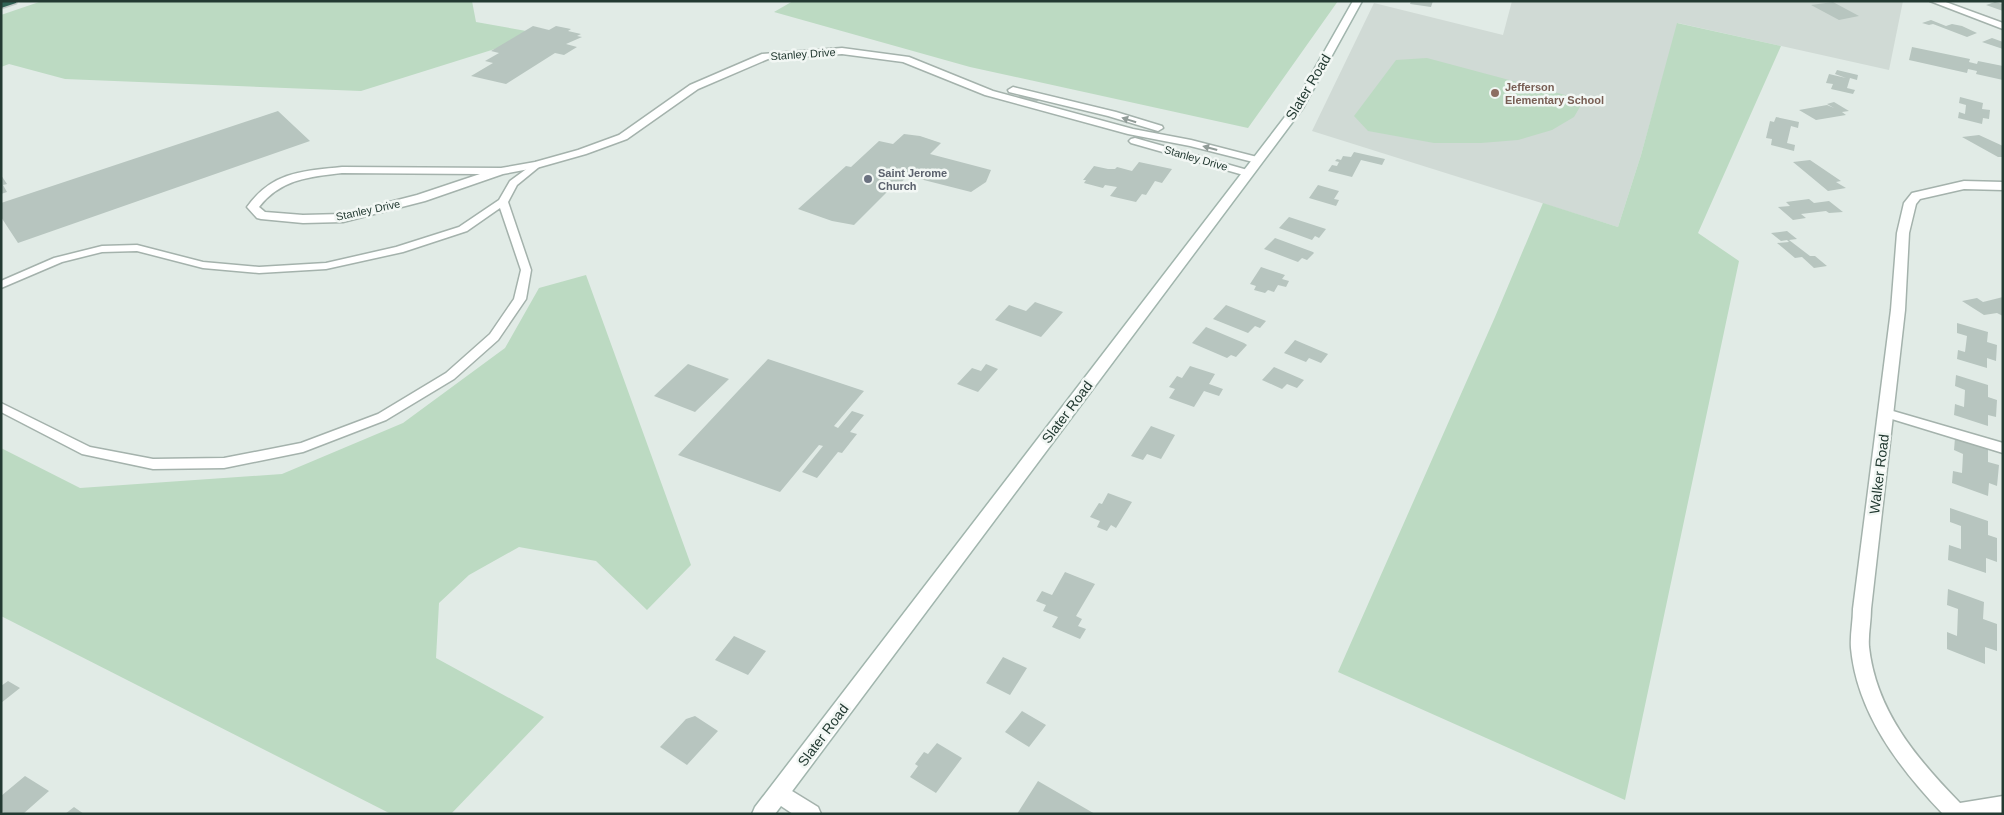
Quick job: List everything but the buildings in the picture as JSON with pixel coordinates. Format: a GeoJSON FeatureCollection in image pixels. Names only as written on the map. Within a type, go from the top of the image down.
{"type":"FeatureCollection","features":[{"type":"Feature","properties":{"kind":"highway"},"geometry":{"type":"LineString","coordinates":[[1,6],[13,1]]}},
{"type":"Feature","properties":{"kind":"street","name":"Slater Road"},"geometry":{"type":"LineString","coordinates":[[762,814],[780,793],[1298,106],[1358,1]]}},
{"type":"Feature","properties":{"kind":"street"},"geometry":{"type":"LineString","coordinates":[[1934,1],[2003,26]]}},
{"type":"Feature","properties":{"kind":"street","name":"Stanley Drive"},"geometry":{"type":"LineString","coordinates":[[501,171],[342,170],[319,172],[275,184],[264,193],[253,207],[261,215],[303,219],[343,218],[421,198],[501,171],[536,165],[582,152],[623,137],[694,87],[766,56],[842,51],[905,58],[949,75],[989,94],[1132,132],[1191,143],[1257,160]]}},
{"type":"Feature","properties":{"kind":"street","name":"Stanley Drive"},"geometry":{"type":"LineString","coordinates":[[949,75],[968,89],[996,102],[1247,173]]}},
{"type":"Feature","properties":{"kind":"street","name":"Walker Road"},"geometry":{"type":"LineString","coordinates":[[1955,813],[1919,773],[1876,709],[1867,684],[1860,647],[1862,608],[1898,310],[1903,233],[1910,203],[1916,196],[1948,188],[2003,186]]}},
{"type":"Feature","properties":{"kind":"street"},"geometry":{"type":"LineString","coordinates":[[780,793],[811,814]]}},
{"type":"Feature","properties":{"kind":"street"},"geometry":{"type":"LineString","coordinates":[[1955,813],[2003,806]]}},
{"type":"Feature","properties":{"kind":"lane"},"geometry":{"type":"LineString","coordinates":[[1,285],[58,260],[102,249],[138,248],[203,266],[259,270],[326,266],[399,250],[463,229],[503,202],[513,183],[536,165]]}},
{"type":"Feature","properties":{"kind":"lane"},"geometry":{"type":"LineString","coordinates":[[1,407],[87,451],[153,464],[224,463],[303,447],[382,417],[450,376],[494,337],[520,300],[526,270],[503,202]]}},
{"type":"Feature","properties":{"kind":"lane"},"geometry":{"type":"LineString","coordinates":[[1886,413],[2003,448]]}},
{"type":"Feature","properties":{"kind":"shaded area","name":"Jefferson Elementary School"},"geometry":{"type":"Polygon","coordinates":[[[1512,1],[1903,1],[1889,70],[1678,23],[1641,155],[1618,227],[1312,131],[1374,3],[1503,35],[1512,1]]]}},
{"type":"Feature","properties":{"kind":"green space"},"geometry":{"type":"Polygon","coordinates":[[[42,1],[472,1],[476,22],[543,34],[361,91],[65,79],[9,64],[1,67],[1,15],[42,1]]]}},
{"type":"Feature","properties":{"kind":"green space"},"geometry":{"type":"Polygon","coordinates":[[[793,1],[1338,1],[1248,128],[970,67],[774,12],[793,1]]]}},
{"type":"Feature","properties":{"kind":"green space"},"geometry":{"type":"Polygon","coordinates":[[[1677,23],[1781,46],[1698,233],[1739,261],[1625,800],[1338,672],[1495,317],[1543,203],[1618,227],[1641,155],[1677,23]]]}},
{"type":"Feature","properties":{"kind":"green space"},"geometry":{"type":"Polygon","coordinates":[[[1427,58],[1584,100],[1574,117],[1552,130],[1518,140],[1481,143],[1434,143],[1368,131],[1354,116],[1396,60],[1427,58]]]}},
{"type":"Feature","properties":{"kind":"green space"},"geometry":{"type":"Polygon","coordinates":[[[586,275],[691,565],[647,610],[596,561],[519,547],[469,575],[439,603],[436,658],[544,717],[451,814],[391,814],[1,616],[1,448],[80,488],[282,474],[403,423],[505,348],[539,288],[586,275]]]}},
{"type":"Feature","properties":{"kind":"place","name":"Jefferson Elementary School"},"geometry":{"type":"Point","coordinates":[1495,93]}},
{"type":"Feature","properties":{"kind":"place","name":"Saint Jerome Church"},"geometry":{"type":"Point","coordinates":[868,179]}}]}
